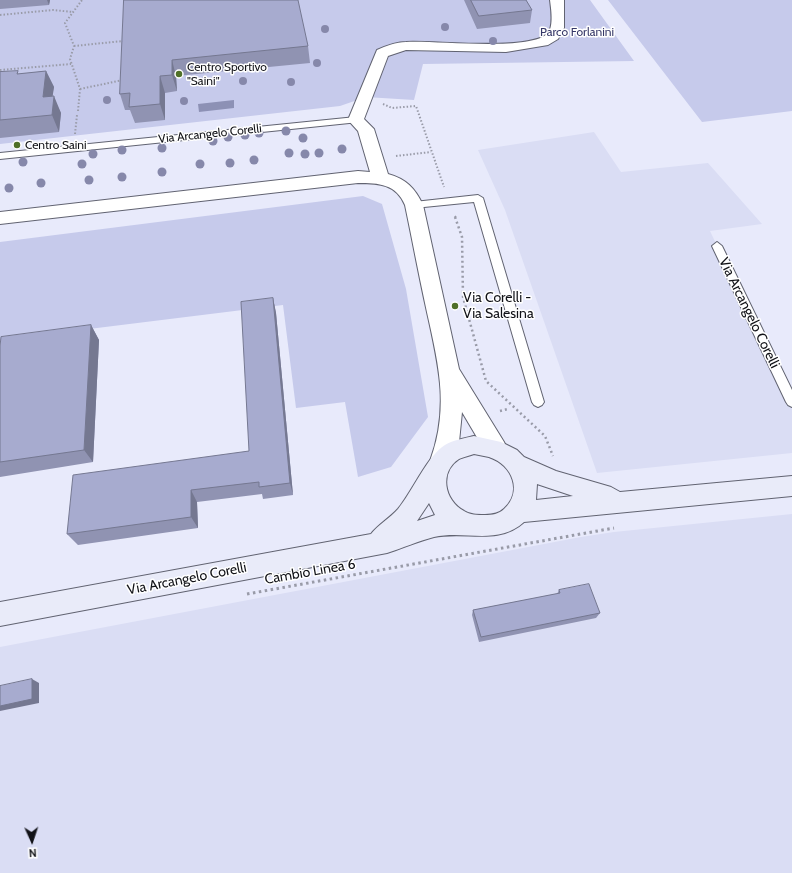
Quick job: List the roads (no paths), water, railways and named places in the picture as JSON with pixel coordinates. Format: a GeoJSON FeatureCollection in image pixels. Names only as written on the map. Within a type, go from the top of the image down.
{"type":"FeatureCollection","features":[{"type":"Feature","properties":{"kind":"street"},"geometry":{"type":"LineString","coordinates":[[380,177],[366,129],[356,120],[382,53],[393,48],[406,46],[491,48],[542,42],[552,37],[557,30],[557,0]]}},
{"type":"Feature","properties":{"kind":"street","name":"Via Arcangelo Corelli"},"geometry":{"type":"LineString","coordinates":[[0,218],[358,177],[380,177],[397,183],[405,188],[411,196],[414,205],[450,372],[451,435],[448,446],[438,467],[403,520],[394,530],[374,544]]}},
{"type":"Feature","properties":{"kind":"street","name":"Via Arcangelo Corelli"},"geometry":{"type":"LineString","coordinates":[[450,372],[496,449]]}},
{"type":"Feature","properties":{"kind":"street"},"geometry":{"type":"LineString","coordinates":[[480,445],[496,449],[506,453],[518,465],[523,474],[526,489],[525,499],[517,512],[509,519],[493,526],[475,526],[464,523],[449,514],[438,501],[433,486],[438,467],[449,454],[463,447],[480,445]]}},
{"type":"Feature","properties":{"kind":"street"},"geometry":{"type":"LineString","coordinates":[[518,465],[552,480],[592,493],[632,500]]}},
{"type":"Feature","properties":{"kind":"street"},"geometry":{"type":"LineString","coordinates":[[517,512],[792,486]]}},
{"type":"Feature","properties":{"kind":"street","name":"Via Arcangelo Corelli"},"geometry":{"type":"LineString","coordinates":[[0,614],[400,539],[419,530],[435,526],[464,523]]}},
{"type":"Feature","properties":{"kind":"lane","name":"Via Arcangelo Corelli"},"geometry":{"type":"LineString","coordinates":[[0,156],[356,120]]}},
{"type":"Feature","properties":{"kind":"lane"},"geometry":{"type":"LineString","coordinates":[[414,205],[478,198],[538,402]]}},
{"type":"Feature","properties":{"kind":"lane","name":"Via Arcangelo Corelli"},"geometry":{"type":"LineString","coordinates":[[717,246],[792,402]]}},
{"type":"Feature","properties":{"kind":"place","name":"Centro Sportivo \"Saini\""},"geometry":{"type":"Point","coordinates":[179,74]}},
{"type":"Feature","properties":{"kind":"place","name":"Centro Saini"},"geometry":{"type":"Point","coordinates":[17,145]}},
{"type":"Feature","properties":{"kind":"place","name":"Via Corelli - Via Salesina"},"geometry":{"type":"Point","coordinates":[455,306]}},
{"type":"Feature","properties":{"kind":"park label","name":"Parco Forlanini"},"geometry":{"type":"Point","coordinates":[577,32]}}]}
